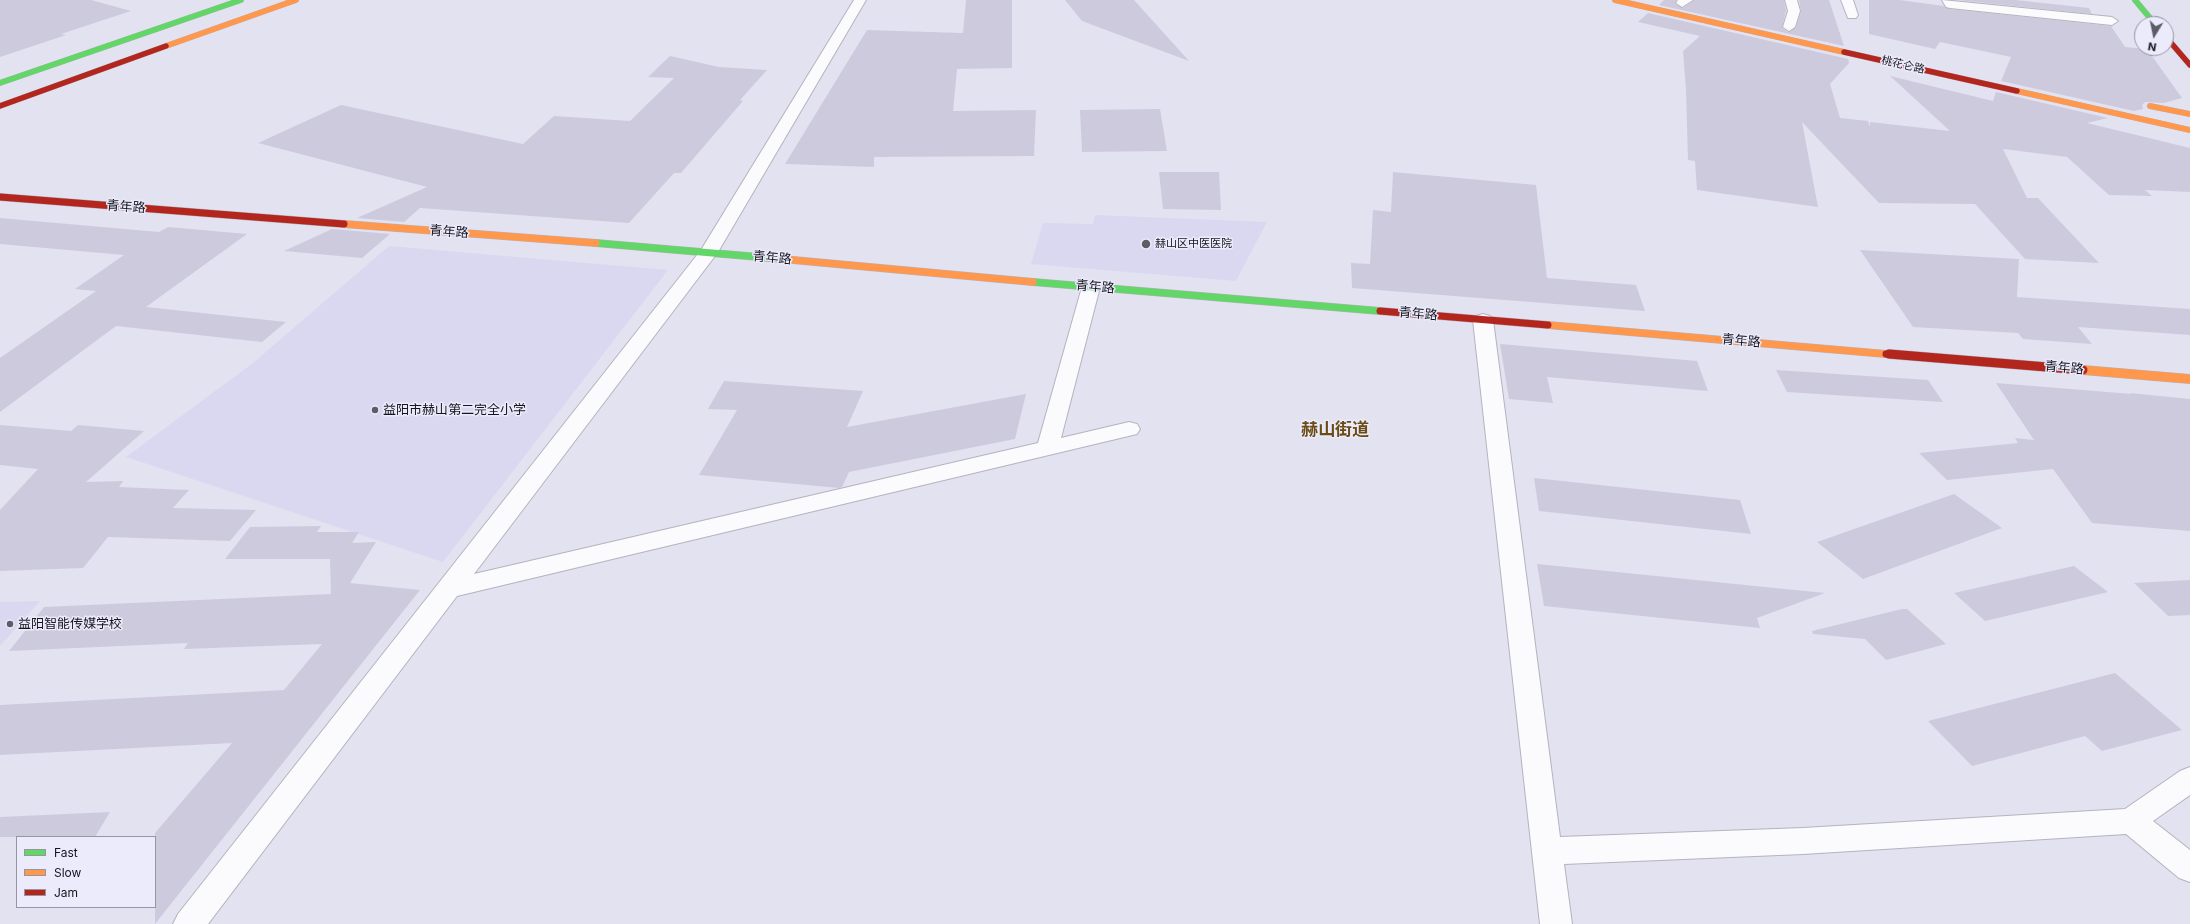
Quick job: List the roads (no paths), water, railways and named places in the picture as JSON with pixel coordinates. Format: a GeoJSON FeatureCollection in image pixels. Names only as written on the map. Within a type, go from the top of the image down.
{"type":"FeatureCollection","features":[{"type":"Feature","properties":{"kind":"street"},"geometry":{"type":"LineString","coordinates":[[0,83],[242,0]]}},
{"type":"Feature","properties":{"kind":"street"},"geometry":{"type":"LineString","coordinates":[[0,106],[296,0]]}},
{"type":"Feature","properties":{"kind":"street"},"geometry":{"type":"LineString","coordinates":[[189,924],[709,252],[860,0]]}},
{"type":"Feature","properties":{"kind":"street","name":"桃花仑路"},"geometry":{"type":"LineString","coordinates":[[1615,0],[2190,130]]}},
{"type":"Feature","properties":{"kind":"street"},"geometry":{"type":"LineString","coordinates":[[1789,27],[1794,11],[1791,0]]}},
{"type":"Feature","properties":{"kind":"street"},"geometry":{"type":"LineString","coordinates":[[1847,0],[1852,16]]}},
{"type":"Feature","properties":{"kind":"street"},"geometry":{"type":"LineString","coordinates":[[1948,0],[1950,4],[2112,21]]}},
{"type":"Feature","properties":{"kind":"street"},"geometry":{"type":"LineString","coordinates":[[2135,0],[2148,16]]}},
{"type":"Feature","properties":{"kind":"street"},"geometry":{"type":"LineString","coordinates":[[1681,2],[1697,7]]}},
{"type":"Feature","properties":{"kind":"street"},"geometry":{"type":"LineString","coordinates":[[2174,46],[2190,65]]}},
{"type":"Feature","properties":{"kind":"street"},"geometry":{"type":"LineString","coordinates":[[2144,104],[2190,114]]}},
{"type":"Feature","properties":{"kind":"street","name":"青年路"},"geometry":{"type":"LineString","coordinates":[[0,197],[709,252],[1091,287],[2190,379]]}},
{"type":"Feature","properties":{"kind":"street"},"geometry":{"type":"LineString","coordinates":[[1048,448],[1091,287]]}},
{"type":"Feature","properties":{"kind":"street"},"geometry":{"type":"LineString","coordinates":[[1483,320],[1556,924]]}},
{"type":"Feature","properties":{"kind":"street"},"geometry":{"type":"LineString","coordinates":[[448,589],[1129,429]]}},
{"type":"Feature","properties":{"kind":"street"},"geometry":{"type":"LineString","coordinates":[[1548,851],[1802,841],[2131,821],[2190,779]]}},
{"type":"Feature","properties":{"kind":"street"},"geometry":{"type":"LineString","coordinates":[[2131,821],[2190,868]]}},
{"type":"Feature","properties":{"kind":"place","name":"赫山区中医医院"},"geometry":{"type":"Point","coordinates":[1146,244]}},
{"type":"Feature","properties":{"kind":"place","name":"益阳市赫山第二完全小学"},"geometry":{"type":"Point","coordinates":[375,410]}},
{"type":"Feature","properties":{"kind":"place","name":"益阳智能传媒学校"},"geometry":{"type":"Point","coordinates":[10,624]}},
{"type":"Feature","properties":{"kind":"district","name":"赫山街道"},"geometry":{"type":"Point","coordinates":[1335,430]}}]}
